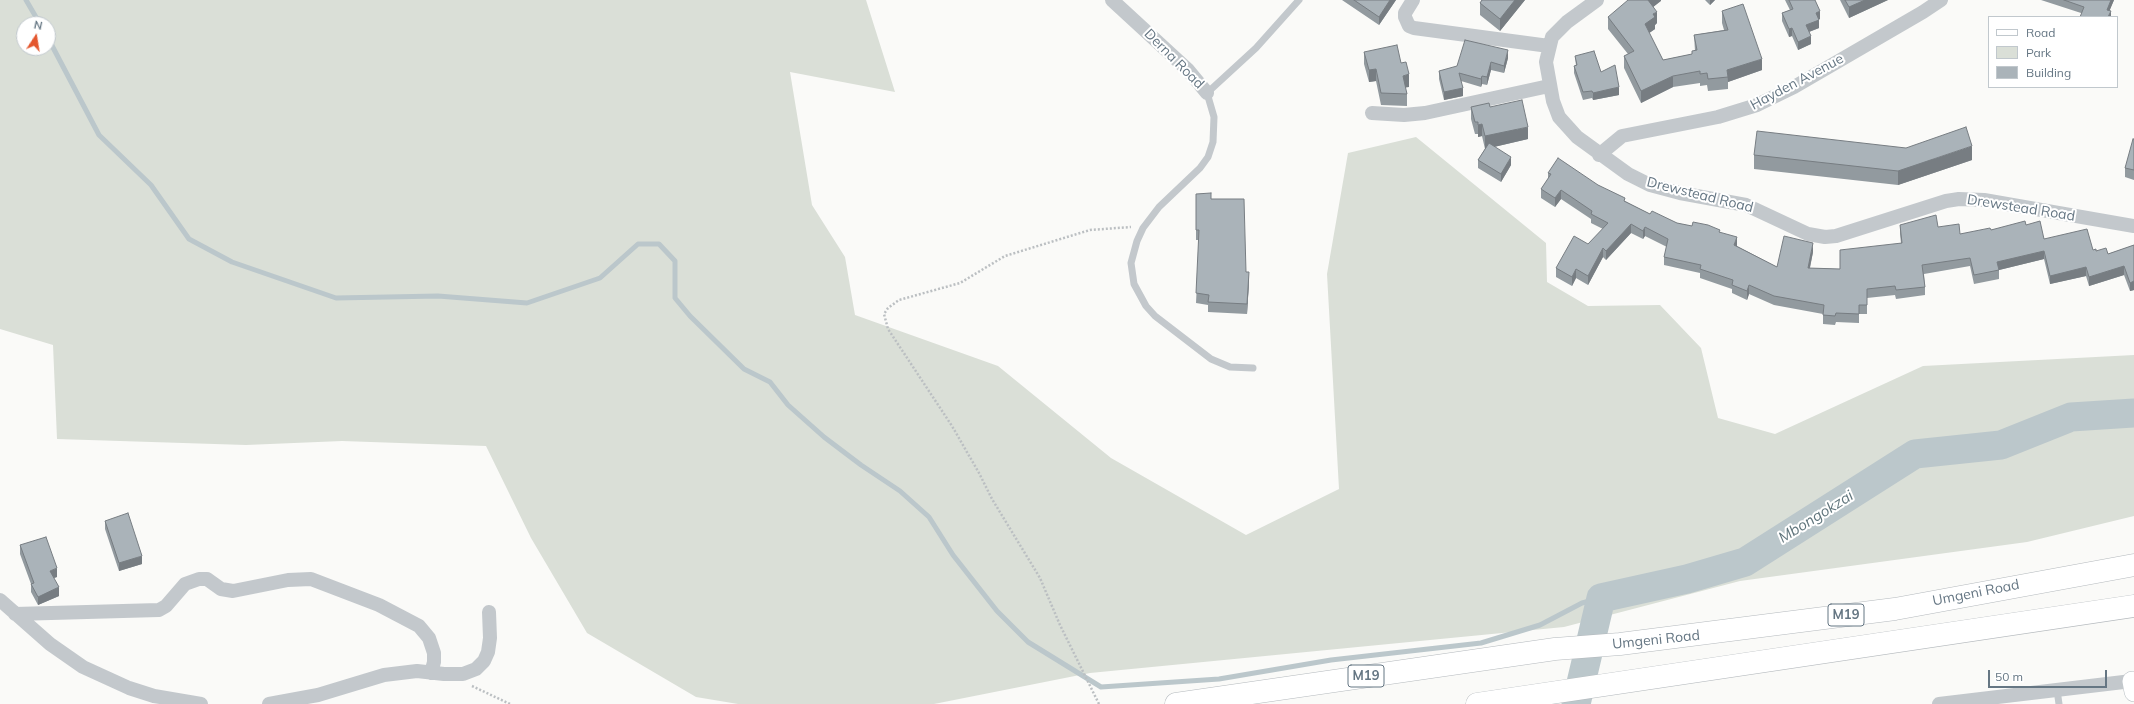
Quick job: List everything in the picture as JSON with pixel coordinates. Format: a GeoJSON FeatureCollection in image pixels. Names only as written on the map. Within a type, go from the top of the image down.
{"type":"FeatureCollection","features":[{"type":"Feature","properties":{"kind":"highway","name":"Umgeni Road"},"geometry":{"type":"LineString","coordinates":[[1176,704],[1555,649],[1620,644],[1895,609],[2134,565]]}},
{"type":"Feature","properties":{"kind":"highway","name":"M19"},"geometry":{"type":"LineString","coordinates":[[1477,704],[2134,606]]}},
{"type":"Feature","properties":{"kind":"street","name":"Derna Road"},"geometry":{"type":"LineString","coordinates":[[1112,0],[1183,65],[1207,93]]}},
{"type":"Feature","properties":{"kind":"street"},"geometry":{"type":"LineString","coordinates":[[1413,0],[1405,12],[1405,17],[1409,26],[1414,28],[1549,46]]}},
{"type":"Feature","properties":{"kind":"street","name":"Drewstead Road"},"geometry":{"type":"LineString","coordinates":[[1597,0],[1567,22],[1552,37],[1546,62],[1550,86],[1559,117],[1576,137],[1599,155],[1628,174],[1650,185],[1680,193],[1746,204],[1815,236],[1836,236],[1946,201],[1959,199],[1984,200],[2134,226]]}},
{"type":"Feature","properties":{"kind":"street","name":"Hayden Avenue"},"geometry":{"type":"LineString","coordinates":[[1599,155],[1622,136],[1718,117],[1757,105],[1794,87],[1941,0]]}},
{"type":"Feature","properties":{"kind":"street"},"geometry":{"type":"LineString","coordinates":[[1372,113],[1404,115],[1425,113],[1550,86]]}},
{"type":"Feature","properties":{"kind":"street"},"geometry":{"type":"LineString","coordinates":[[15,614],[159,610],[166,606],[185,584],[199,579],[207,579],[221,589],[233,591],[288,580],[311,579],[379,605],[419,626],[429,638],[434,653],[434,662],[431,673]]}},
{"type":"Feature","properties":{"kind":"street"},"geometry":{"type":"LineString","coordinates":[[0,600],[50,644],[83,666],[135,690],[154,696],[201,704]]}},
{"type":"Feature","properties":{"kind":"street"},"geometry":{"type":"LineString","coordinates":[[269,704],[318,694],[384,675],[417,671],[463,674],[476,669],[484,661],[488,652],[490,638],[488,612]]}},
{"type":"Feature","properties":{"kind":"street"},"geometry":{"type":"LineString","coordinates":[[1939,704],[2058,697],[2133,685]]}},
{"type":"Feature","properties":{"kind":"lane"},"geometry":{"type":"LineString","coordinates":[[1207,93],[1256,48],[1299,0]]}},
{"type":"Feature","properties":{"kind":"lane","name":"Derna Road"},"geometry":{"type":"LineString","coordinates":[[1207,93],[1214,117],[1213,142],[1208,156],[1200,168],[1159,207],[1143,228],[1133,252],[1132,274],[1134,284],[1146,306],[1178,335],[1211,359],[1230,368],[1253,368]]}},
{"type":"Feature","properties":{"kind":"path"},"geometry":{"type":"LineString","coordinates":[[1098,704],[1087,677],[1060,626],[1040,578],[992,500],[979,473],[952,426],[888,329],[884,314],[888,308],[899,300],[960,283],[1005,256],[1090,230],[1143,228]]}},
{"type":"Feature","properties":{"kind":"green space"},"geometry":{"type":"Polygon","coordinates":[[[0,0],[866,0],[895,92],[790,72],[812,205],[845,257],[855,315],[998,366],[1111,458],[1246,535],[1339,489],[1327,274],[1348,153],[1416,137],[1546,243],[1547,282],[1588,306],[1660,305],[1701,348],[1718,418],[1775,434],[1923,366],[2134,355],[2134,516],[2027,542],[1740,581],[1564,627],[1090,673],[934,704],[738,704],[696,697],[587,633],[531,538],[486,446],[342,441],[246,445],[57,439],[53,345],[0,329],[0,0]]]}},
{"type":"Feature","properties":{"kind":"building"},"geometry":{"type":"Polygon","coordinates":[[[1354,0],[1390,0],[1379,17],[1354,0]]]}},
{"type":"Feature","properties":{"kind":"building"},"geometry":{"type":"Polygon","coordinates":[[[1482,0],[1515,0],[1500,19],[1480,3],[1482,0]]]}},
{"type":"Feature","properties":{"kind":"building"},"geometry":{"type":"Polygon","coordinates":[[[1628,0],[1648,0],[1657,12],[1653,14],[1655,17],[1645,24],[1663,60],[1692,54],[1692,51],[1697,50],[1694,35],[1728,30],[1722,11],[1743,4],[1762,59],[1727,70],[1728,77],[1708,79],[1707,73],[1700,74],[1700,71],[1673,76],[1641,91],[1624,56],[1634,51],[1608,17],[1628,0]]]}},
{"type":"Feature","properties":{"kind":"building"},"geometry":{"type":"Polygon","coordinates":[[[1789,0],[1815,0],[1820,11],[1816,13],[1819,20],[1806,25],[1811,36],[1798,42],[1792,28],[1789,29],[1782,13],[1793,9],[1789,0]]]}},
{"type":"Feature","properties":{"kind":"building"},"geometry":{"type":"Polygon","coordinates":[[[1845,0],[1865,0],[1849,7],[1845,0]]]}},
{"type":"Feature","properties":{"kind":"building"},"geometry":{"type":"Polygon","coordinates":[[[2064,0],[2111,0],[2107,10],[2111,11],[2108,16],[2080,16],[2084,7],[2064,0]]]}},
{"type":"Feature","properties":{"kind":"building"},"geometry":{"type":"Polygon","coordinates":[[[1465,40],[1508,50],[1504,66],[1491,62],[1487,77],[1482,76],[1481,79],[1459,73],[1463,88],[1444,92],[1439,71],[1457,66],[1465,40]]]}},
{"type":"Feature","properties":{"kind":"building"},"geometry":{"type":"Polygon","coordinates":[[[1397,45],[1401,63],[1406,62],[1409,74],[1403,76],[1407,94],[1381,93],[1376,69],[1369,70],[1364,52],[1397,45]]]}},
{"type":"Feature","properties":{"kind":"building"},"geometry":{"type":"Polygon","coordinates":[[[1594,51],[1601,72],[1615,65],[1619,87],[1593,93],[1592,91],[1583,92],[1574,66],[1577,65],[1575,56],[1594,51]]]}},
{"type":"Feature","properties":{"kind":"building"},"geometry":{"type":"Polygon","coordinates":[[[1522,100],[1528,127],[1485,136],[1482,124],[1478,125],[1478,122],[1475,122],[1471,107],[1489,103],[1490,107],[1522,100]]]}},
{"type":"Feature","properties":{"kind":"building"},"geometry":{"type":"Polygon","coordinates":[[[1966,127],[1972,146],[1898,171],[1754,155],[1757,131],[1906,148],[1966,127]]]}},
{"type":"Feature","properties":{"kind":"building"},"geometry":{"type":"Polygon","coordinates":[[[2134,139],[2134,170],[2125,168],[2134,139]]]}},
{"type":"Feature","properties":{"kind":"building"},"geometry":{"type":"Polygon","coordinates":[[[1489,143],[1511,157],[1501,174],[1478,160],[1489,143]]]}},
{"type":"Feature","properties":{"kind":"building"},"geometry":{"type":"Polygon","coordinates":[[[1558,158],[1598,185],[1625,198],[1624,201],[1650,214],[1652,211],[1677,223],[1692,226],[1693,222],[1708,225],[1720,230],[1719,232],[1737,237],[1734,245],[1777,267],[1784,236],[1813,243],[1808,268],[1840,269],[1840,250],[1902,243],[1900,225],[1936,215],[1938,227],[1959,224],[1960,234],[1990,228],[1991,230],[2025,221],[2026,225],[2040,221],[2044,239],[2087,229],[2093,250],[2096,249],[2096,251],[2106,248],[2108,254],[2134,245],[2134,281],[2130,283],[2124,266],[2089,277],[2086,267],[2050,276],[2044,251],[1997,262],[1999,270],[1974,275],[1970,258],[1922,265],[1925,287],[1896,290],[1895,286],[1867,289],[1867,305],[1859,305],[1859,314],[1836,313],[1835,316],[1823,315],[1824,305],[1774,296],[1749,285],[1747,291],[1732,285],[1733,280],[1700,269],[1701,265],[1664,257],[1668,239],[1645,227],[1643,231],[1631,224],[1606,251],[1603,248],[1588,276],[1576,269],[1572,277],[1556,268],[1574,236],[1588,244],[1608,223],[1591,214],[1592,211],[1561,190],[1555,198],[1541,189],[1551,174],[1548,173],[1558,158]]]}},
{"type":"Feature","properties":{"kind":"building"},"geometry":{"type":"Polygon","coordinates":[[[1211,193],[1211,199],[1244,199],[1246,272],[1249,272],[1247,304],[1208,302],[1209,295],[1196,293],[1199,230],[1196,230],[1196,194],[1211,193]]]}},
{"type":"Feature","properties":{"kind":"building"},"geometry":{"type":"Polygon","coordinates":[[[128,513],[142,556],[119,563],[105,521],[128,513]]]}},
{"type":"Feature","properties":{"kind":"building"},"geometry":{"type":"Polygon","coordinates":[[[46,537],[57,568],[50,571],[59,587],[38,597],[31,584],[34,583],[20,545],[46,537]]]}},
{"type":"Feature","properties":{"kind":"waterway"},"geometry":{"type":"LineString","coordinates":[[26,0],[35,16]]}},
{"type":"Feature","properties":{"kind":"waterway"},"geometry":{"type":"LineString","coordinates":[[56,53],[99,135],[151,185],[189,239],[232,262],[336,298],[438,296],[527,303],[600,278],[638,244],[659,244],[675,261],[675,298],[690,316],[744,369],[770,382],[788,405],[824,437],[861,465],[900,491],[929,517],[953,555],[997,611],[1028,642],[1101,687],[1219,679],[1331,660],[1481,643],[1540,625],[1582,603],[1601,598]]}},
{"type":"Feature","properties":{"kind":"waterway","name":"Mbongokzai"},"geometry":{"type":"LineString","coordinates":[[1576,704],[1601,598],[1687,579],[1745,562],[1915,454],[2001,445],[2071,417],[2134,413]]}}]}
